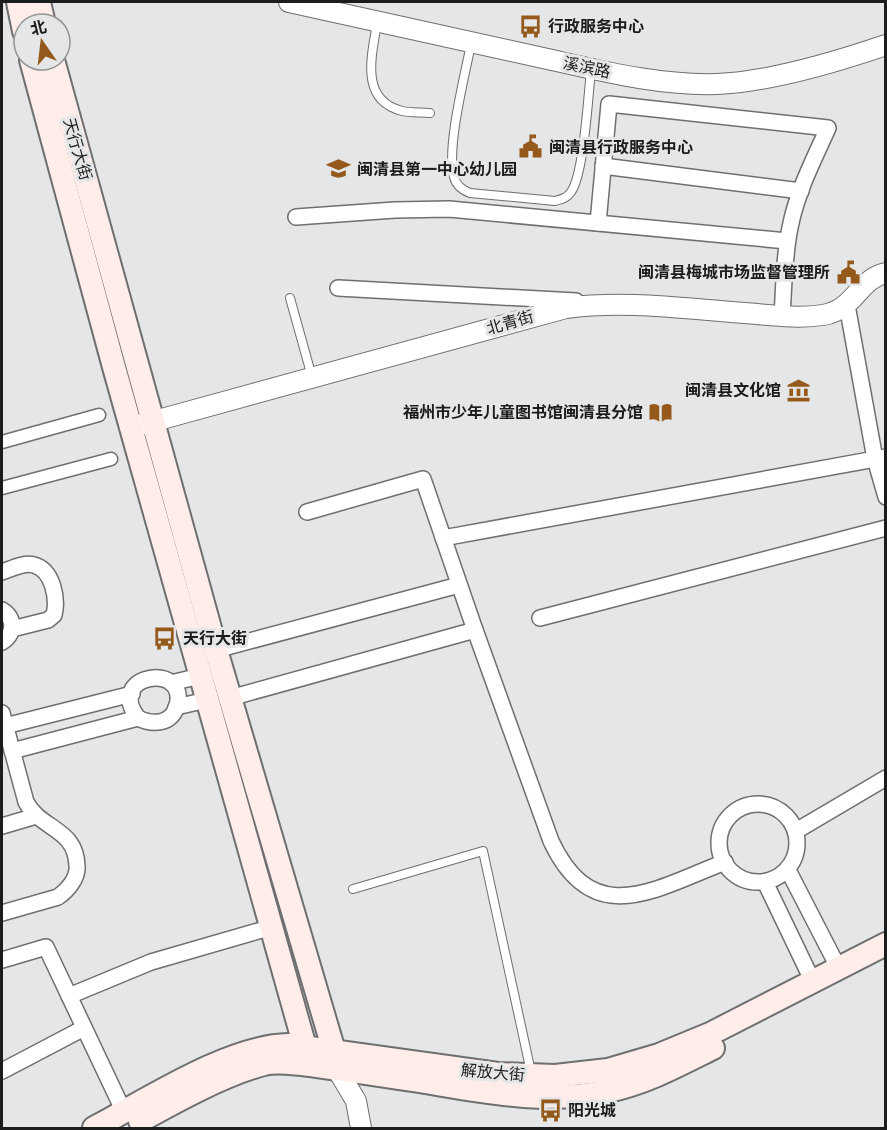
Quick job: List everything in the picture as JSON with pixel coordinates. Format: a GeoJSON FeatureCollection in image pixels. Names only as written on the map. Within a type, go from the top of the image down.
{"type":"FeatureCollection","features":[{"type":"Feature","properties":{"kind":"main road"},"geometry":{"type":"LineString","coordinates":[[34,72],[200,676],[308,1056]]}},
{"type":"Feature","properties":{"kind":"main road","name":"天行大街"},"geometry":{"type":"LineString","coordinates":[[56,72],[216,650],[336,1060]]}},
{"type":"Feature","properties":{"kind":"main road","name":"解放大街"},"geometry":{"type":"LineString","coordinates":[[336,1060],[532,1076],[581,1074],[628,1065],[710,1034],[885,944]]}},
{"type":"Feature","properties":{"kind":"main road","name":"解放大街"},"geometry":{"type":"LineString","coordinates":[[94,1128],[125,1120],[197,1074],[248,1052],[273,1045],[288,1045],[308,1056],[480,1091],[562,1097],[609,1091],[663,1074],[885,960]]}},
{"type":"Feature","properties":{"kind":"street","name":"溪滨路"},"geometry":{"type":"LineString","coordinates":[[289,2],[592,69],[668,82],[719,84],[756,79],[796,71],[885,45]]}},
{"type":"Feature","properties":{"kind":"street"},"geometry":{"type":"LineString","coordinates":[[598,223],[609,104],[828,128],[801,191],[787,242],[782,316]]}},
{"type":"Feature","properties":{"kind":"street"},"geometry":{"type":"LineString","coordinates":[[603,166],[801,191]]}},
{"type":"Feature","properties":{"kind":"street"},"geometry":{"type":"LineString","coordinates":[[296,217],[432,208],[787,242]]}},
{"type":"Feature","properties":{"kind":"street","name":"北青街"},"geometry":{"type":"LineString","coordinates":[[132,428],[542,313],[590,304],[612,303],[782,316],[823,315],[836,312],[847,305],[871,279],[885,273]]}},
{"type":"Feature","properties":{"kind":"street"},"geometry":{"type":"LineString","coordinates":[[338,288],[612,303]]}},
{"type":"Feature","properties":{"kind":"street"},"geometry":{"type":"LineString","coordinates":[[847,305],[880,458],[885,497]]}},
{"type":"Feature","properties":{"kind":"street"},"geometry":{"type":"LineString","coordinates":[[2,442],[99,415]]}},
{"type":"Feature","properties":{"kind":"street"},"geometry":{"type":"LineString","coordinates":[[443,538],[880,458]]}},
{"type":"Feature","properties":{"kind":"street"},"geometry":{"type":"LineString","coordinates":[[2,488],[111,459]]}},
{"type":"Feature","properties":{"kind":"street"},"geometry":{"type":"LineString","coordinates":[[307,512],[423,479],[551,841],[565,866],[575,878],[595,891],[620,897],[657,888],[725,862]]}},
{"type":"Feature","properties":{"kind":"street"},"geometry":{"type":"LineString","coordinates":[[540,618],[885,528]]}},
{"type":"Feature","properties":{"kind":"street"},"geometry":{"type":"LineString","coordinates":[[2,572],[25,565],[34,565],[43,570],[51,580],[55,597],[54,615],[48,620],[12,629]]}},
{"type":"Feature","properties":{"kind":"street"},"geometry":{"type":"LineString","coordinates":[[216,650],[459,585]]}},
{"type":"Feature","properties":{"kind":"street"},"geometry":{"type":"LineString","coordinates":[[2,610],[11,618],[12,629],[2,642]]}},
{"type":"Feature","properties":{"kind":"street"},"geometry":{"type":"LineString","coordinates":[[230,698],[475,630]]}},
{"type":"Feature","properties":{"kind":"street"},"geometry":{"type":"LineString","coordinates":[[171,683],[200,676]]}},
{"type":"Feature","properties":{"kind":"street"},"geometry":{"type":"LineString","coordinates":[[12,751],[138,718],[154,724],[162,722],[169,718],[176,707],[177,696],[171,683],[164,679],[150,677],[137,684],[132,694],[131,705],[138,718]]}},
{"type":"Feature","properties":{"kind":"street"},"geometry":{"type":"LineString","coordinates":[[2,913],[58,897],[66,892],[77,871],[74,847],[68,838],[36,816],[26,802],[3,719],[132,694]]}},
{"type":"Feature","properties":{"kind":"street"},"geometry":{"type":"LineString","coordinates":[[176,707],[207,700]]}},
{"type":"Feature","properties":{"kind":"street"},"geometry":{"type":"LineString","coordinates":[[796,831],[885,778]]}},
{"type":"Feature","properties":{"kind":"street"},"geometry":{"type":"LineString","coordinates":[[762,804],[774,807],[785,814],[796,831],[798,847],[788,870],[765,882],[752,882],[739,878],[729,869],[719,844],[721,831],[727,819],[738,810],[750,805],[762,804]]}},
{"type":"Feature","properties":{"kind":"street"},"geometry":{"type":"LineString","coordinates":[[2,826],[36,816]]}},
{"type":"Feature","properties":{"kind":"street"},"geometry":{"type":"LineString","coordinates":[[788,870],[839,969]]}},
{"type":"Feature","properties":{"kind":"street"},"geometry":{"type":"LineString","coordinates":[[765,882],[813,982]]}},
{"type":"Feature","properties":{"kind":"street"},"geometry":{"type":"LineString","coordinates":[[69,996],[151,962],[272,927]]}},
{"type":"Feature","properties":{"kind":"street"},"geometry":{"type":"LineString","coordinates":[[2,960],[46,947],[125,1120]]}},
{"type":"Feature","properties":{"kind":"street"},"geometry":{"type":"LineString","coordinates":[[2,1071],[84,1028]]}},
{"type":"Feature","properties":{"kind":"street"},"geometry":{"type":"LineString","coordinates":[[336,1060],[356,1101],[361,1128]]}},
{"type":"Feature","properties":{"kind":"lane"},"geometry":{"type":"LineString","coordinates":[[377,21],[371,73],[376,93],[381,101],[390,107],[404,112],[430,113]]}},
{"type":"Feature","properties":{"kind":"lane"},"geometry":{"type":"LineString","coordinates":[[472,42],[456,123],[453,171],[458,185],[470,193],[555,201],[571,193],[579,175],[592,69]]}},
{"type":"Feature","properties":{"kind":"lane"},"geometry":{"type":"LineString","coordinates":[[290,298],[313,378]]}},
{"type":"Feature","properties":{"kind":"lane"},"geometry":{"type":"LineString","coordinates":[[353,888],[483,850],[532,1076]]}},
{"type":"Feature","properties":{"kind":"place","name":"行政服务中心"},"geometry":{"type":"Point","coordinates":[530,26]}},
{"type":"Feature","properties":{"kind":"place","name":"闽清县行政服务中心"},"geometry":{"type":"Point","coordinates":[531,147]}},
{"type":"Feature","properties":{"kind":"place","name":"闽清县第一中心幼儿园"},"geometry":{"type":"Point","coordinates":[339,169]}},
{"type":"Feature","properties":{"kind":"place","name":"闽清县梅城市场监督管理所"},"geometry":{"type":"Point","coordinates":[848,272]}},
{"type":"Feature","properties":{"kind":"place","name":"闽清县文化馆"},"geometry":{"type":"Point","coordinates":[799,390]}},
{"type":"Feature","properties":{"kind":"place","name":"福州市少年儿童图书馆闽清县分馆"},"geometry":{"type":"Point","coordinates":[661,412]}},
{"type":"Feature","properties":{"kind":"place","name":"天行大街"},"geometry":{"type":"Point","coordinates":[165,638]}},
{"type":"Feature","properties":{"kind":"place","name":"阳光城"},"geometry":{"type":"Point","coordinates":[550,1110]}}]}
